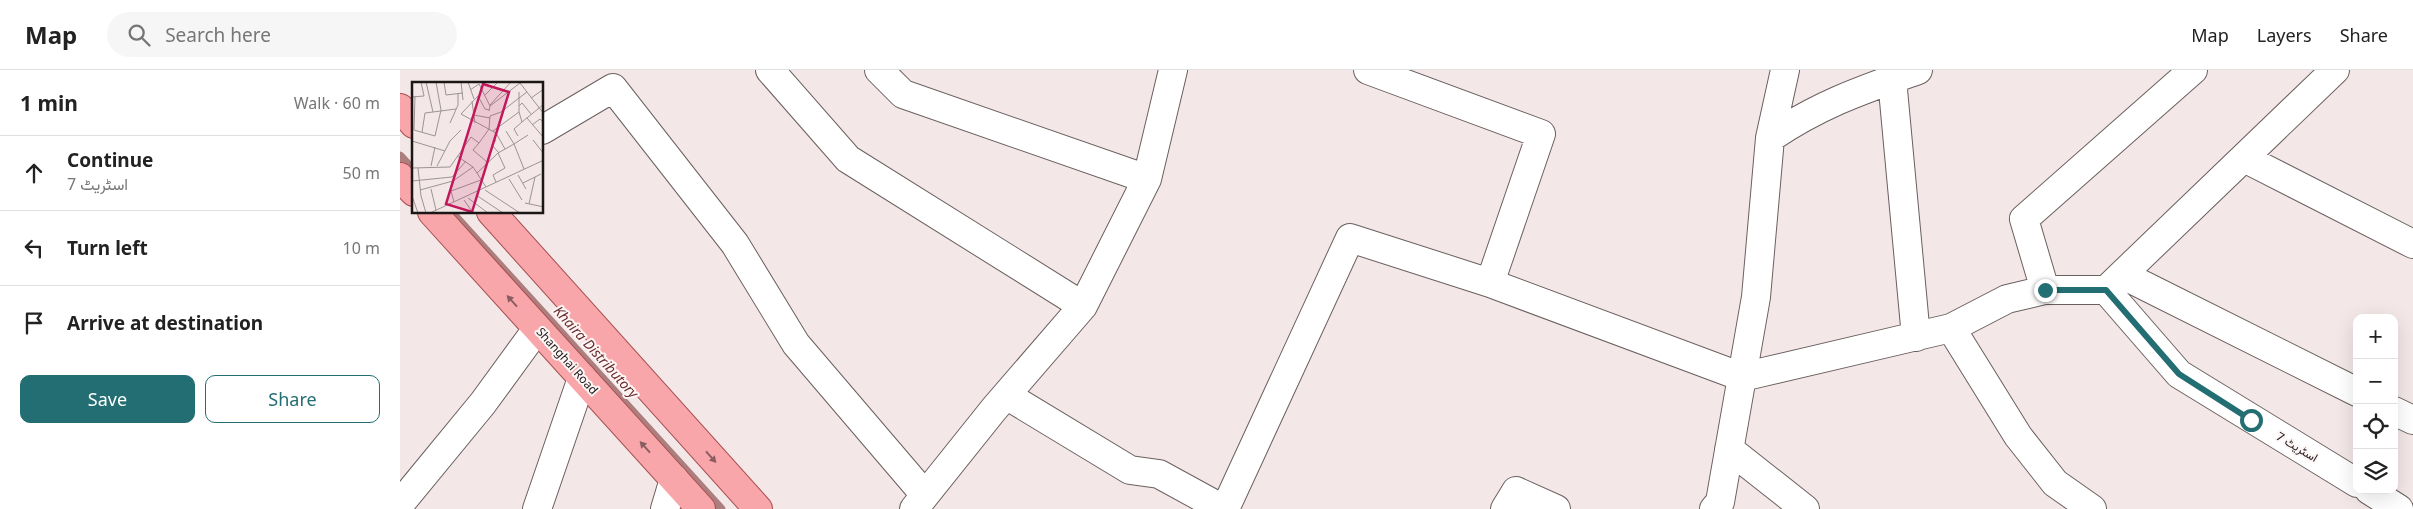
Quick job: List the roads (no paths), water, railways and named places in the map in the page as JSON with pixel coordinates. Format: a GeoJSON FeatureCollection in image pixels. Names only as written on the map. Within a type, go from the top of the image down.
{"type":"FeatureCollection","features":[{"type":"Feature","properties":{"kind":"main road"},"geometry":{"type":"LineString","coordinates":[[400,108],[412,122]]}},
{"type":"Feature","properties":{"kind":"main road"},"geometry":{"type":"LineString","coordinates":[[400,177],[412,190]]}},
{"type":"Feature","properties":{"kind":"main road","name":"Shanghai Road"},"geometry":{"type":"LineString","coordinates":[[434,214],[701,509]]}},
{"type":"Feature","properties":{"kind":"main road"},"geometry":{"type":"LineString","coordinates":[[493,214],[758,509]]}},
{"type":"Feature","properties":{"kind":"street"},"geometry":{"type":"LineString","coordinates":[[770,70],[848,159],[1083,306]]}},
{"type":"Feature","properties":{"kind":"street"},"geometry":{"type":"LineString","coordinates":[[879,70],[903,94],[1147,179]]}},
{"type":"Feature","properties":{"kind":"street"},"geometry":{"type":"LineString","coordinates":[[544,129],[613,88],[736,244],[796,344],[919,502],[1006,395],[1083,306],[1147,179],[1173,70]]}},
{"type":"Feature","properties":{"kind":"street"},"geometry":{"type":"LineString","coordinates":[[1368,70],[1541,134],[1490,283]]}},
{"type":"Feature","properties":{"kind":"street"},"geometry":{"type":"LineString","coordinates":[[1714,509],[1720,502],[1756,297],[1770,138],[1784,70]]}},
{"type":"Feature","properties":{"kind":"street"},"geometry":{"type":"LineString","coordinates":[[1770,138],[1800,118],[1843,96],[1918,70]]}},
{"type":"Feature","properties":{"kind":"street"},"geometry":{"type":"LineString","coordinates":[[2045,290],[2024,219],[2193,70]]}},
{"type":"Feature","properties":{"kind":"street"},"geometry":{"type":"LineString","coordinates":[[2114,283],[2335,70]]}},
{"type":"Feature","properties":{"kind":"street"},"geometry":{"type":"LineString","coordinates":[[1892,79],[1916,337]]}},
{"type":"Feature","properties":{"kind":"street"},"geometry":{"type":"LineString","coordinates":[[2244,158],[2413,244]]}},
{"type":"Feature","properties":{"kind":"street"},"geometry":{"type":"LineString","coordinates":[[1006,395],[1130,470],[1159,474],[1224,509],[1350,238],[1490,283],[1742,377],[1951,328],[2007,299],[2045,290],[2114,283],[2353,390]]}},
{"type":"Feature","properties":{"kind":"street","name":"اسٹریٹ 7"},"geometry":{"type":"LineString","coordinates":[[2114,283],[2179,374],[2353,481]]}},
{"type":"Feature","properties":{"kind":"street"},"geometry":{"type":"LineString","coordinates":[[400,504],[483,403],[538,328]]}},
{"type":"Feature","properties":{"kind":"street"},"geometry":{"type":"LineString","coordinates":[[1951,328],[2018,436],[2055,483],[2092,509]]}},
{"type":"Feature","properties":{"kind":"street"},"geometry":{"type":"LineString","coordinates":[[537,509],[582,378]]}},
{"type":"Feature","properties":{"kind":"street"},"geometry":{"type":"LineString","coordinates":[[2398,413],[2413,420]]}},
{"type":"Feature","properties":{"kind":"street"},"geometry":{"type":"LineString","coordinates":[[1729,449],[1805,509]]}},
{"type":"Feature","properties":{"kind":"street"},"geometry":{"type":"LineString","coordinates":[[665,509],[674,479]]}},
{"type":"Feature","properties":{"kind":"street"},"geometry":{"type":"LineString","coordinates":[[1505,509],[1516,491],[1556,509]]}},
{"type":"Feature","properties":{"kind":"street"},"geometry":{"type":"LineString","coordinates":[[2375,494],[2399,509]]}},
{"type":"Feature","properties":{"kind":"waterway","name":"Khaira Distributory"},"geometry":{"type":"LineString","coordinates":[[400,156],[412,169]]}},
{"type":"Feature","properties":{"kind":"waterway","name":"Khaira Distributory"},"geometry":{"type":"LineString","coordinates":[[453,214],[721,509]]}}]}
